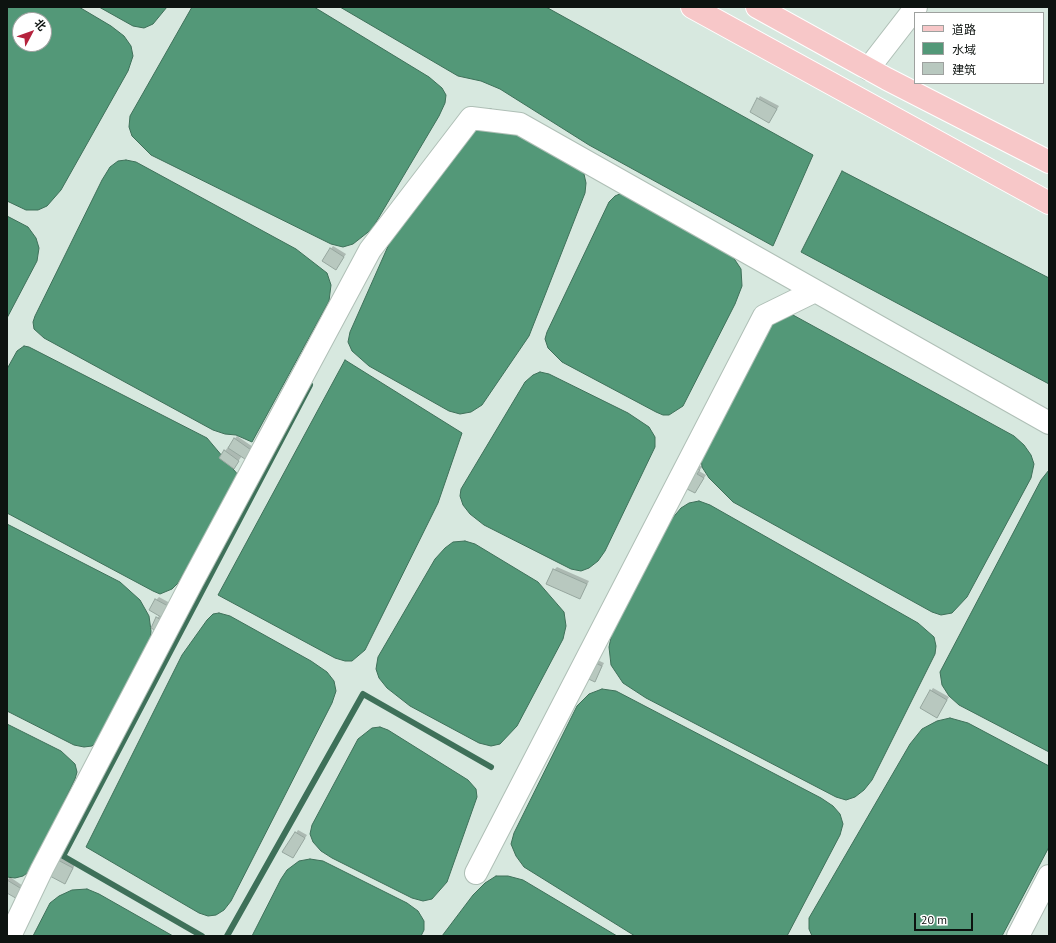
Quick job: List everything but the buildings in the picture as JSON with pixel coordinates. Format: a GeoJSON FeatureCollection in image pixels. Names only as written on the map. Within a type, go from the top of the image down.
{"type":"FeatureCollection","features":[{"type":"Feature","properties":{"kind":"main road"},"geometry":{"type":"LineString","coordinates":[[692,7],[1049,203]]}},
{"type":"Feature","properties":{"kind":"main road"},"geometry":{"type":"LineString","coordinates":[[757,7],[868,69],[1049,162]]}},
{"type":"Feature","properties":{"kind":"street"},"geometry":{"type":"LineString","coordinates":[[868,69],[916,7]]}},
{"type":"Feature","properties":{"kind":"street"},"geometry":{"type":"LineString","coordinates":[[10,936],[42,869],[188,589],[370,250],[471,118],[520,124],[1049,424]]}},
{"type":"Feature","properties":{"kind":"street"},"geometry":{"type":"LineString","coordinates":[[476,873],[764,316],[815,291]]}},
{"type":"Feature","properties":{"kind":"street"},"geometry":{"type":"LineString","coordinates":[[1018,936],[1049,876]]}},
{"type":"Feature","properties":{"kind":"water"},"geometry":{"type":"Polygon","coordinates":[[[7,7],[79,7],[111,26],[124,36],[131,46],[133,56],[128,71],[61,190],[47,206],[38,210],[26,210],[7,201],[7,7]]]}},
{"type":"Feature","properties":{"kind":"water"},"geometry":{"type":"Polygon","coordinates":[[[99,7],[167,7],[153,24],[144,28],[133,26],[99,7]]]}},
{"type":"Feature","properties":{"kind":"water"},"geometry":{"type":"Polygon","coordinates":[[[192,7],[314,7],[429,77],[442,88],[446,95],[445,103],[439,116],[372,229],[353,244],[343,247],[331,244],[151,155],[132,136],[129,127],[130,116],[192,7]]]}},
{"type":"Feature","properties":{"kind":"water"},"geometry":{"type":"Polygon","coordinates":[[[340,7],[546,7],[813,155],[773,246],[589,145],[500,89],[481,81],[458,76],[340,7]]]}},
{"type":"Feature","properties":{"kind":"water"},"geometry":{"type":"Polygon","coordinates":[[[482,109],[491,109],[502,114],[579,167],[584,174],[586,183],[585,193],[529,336],[482,405],[471,412],[460,414],[449,411],[369,366],[352,351],[348,342],[350,332],[393,235],[482,109]]]}},
{"type":"Feature","properties":{"kind":"water"},"geometry":{"type":"Polygon","coordinates":[[[126,160],[136,162],[296,249],[327,273],[331,285],[329,301],[252,442],[236,435],[225,434],[213,430],[44,338],[34,329],[33,322],[35,316],[102,180],[110,167],[118,161],[126,160]]]}},
{"type":"Feature","properties":{"kind":"water"},"geometry":{"type":"Polygon","coordinates":[[[842,171],[1049,278],[1049,384],[801,252],[842,171]]]}},
{"type":"Feature","properties":{"kind":"water"},"geometry":{"type":"Polygon","coordinates":[[[622,193],[731,254],[741,269],[742,286],[735,304],[683,406],[669,415],[663,415],[656,412],[562,362],[548,348],[545,339],[609,202],[615,196],[622,193]]]}},
{"type":"Feature","properties":{"kind":"water"},"geometry":{"type":"Polygon","coordinates":[[[7,216],[28,227],[36,238],[39,248],[37,261],[7,318],[7,216]]]}},
{"type":"Feature","properties":{"kind":"water"},"geometry":{"type":"Polygon","coordinates":[[[783,312],[793,315],[1014,436],[1024,445],[1031,455],[1034,464],[1031,478],[967,597],[952,613],[941,615],[932,612],[733,502],[709,478],[702,467],[701,457],[760,332],[783,312]]]}},
{"type":"Feature","properties":{"kind":"water"},"geometry":{"type":"Polygon","coordinates":[[[24,346],[29,347],[207,438],[239,476],[178,583],[172,589],[160,594],[153,591],[7,513],[7,369],[17,351],[24,346]]]}},
{"type":"Feature","properties":{"kind":"water"},"geometry":{"type":"Polygon","coordinates":[[[345,360],[462,433],[438,503],[365,650],[352,661],[345,661],[335,658],[218,595],[345,360]]]}},
{"type":"Feature","properties":{"kind":"water"},"geometry":{"type":"Polygon","coordinates":[[[540,372],[549,374],[628,413],[649,427],[655,437],[655,447],[605,551],[598,561],[589,568],[581,571],[571,569],[484,525],[470,514],[463,505],[460,496],[461,489],[525,382],[533,375],[540,372]]]}},
{"type":"Feature","properties":{"kind":"water"},"geometry":{"type":"Polygon","coordinates":[[[1049,470],[1049,752],[959,705],[949,696],[942,685],[940,672],[1041,480],[1049,470]]]}},
{"type":"Feature","properties":{"kind":"water"},"geometry":{"type":"Polygon","coordinates":[[[699,501],[710,505],[918,623],[934,637],[936,646],[935,654],[872,780],[864,790],[855,797],[846,800],[836,797],[646,698],[623,683],[611,665],[609,647],[613,628],[671,520],[681,508],[689,503],[699,501]]]}},
{"type":"Feature","properties":{"kind":"water"},"geometry":{"type":"Polygon","coordinates":[[[7,524],[120,582],[140,600],[149,616],[151,631],[150,645],[98,740],[92,746],[84,747],[74,745],[7,711],[7,524]]]}},
{"type":"Feature","properties":{"kind":"water"},"geometry":{"type":"Polygon","coordinates":[[[465,541],[475,544],[538,582],[564,612],[566,626],[563,639],[517,726],[500,744],[491,746],[479,743],[410,706],[387,688],[379,678],[376,669],[378,657],[435,559],[453,542],[465,541]]]}},
{"type":"Feature","properties":{"kind":"water"},"geometry":{"type":"Polygon","coordinates":[[[219,613],[230,616],[311,661],[327,672],[334,681],[336,691],[332,703],[231,901],[224,910],[216,915],[208,916],[199,913],[86,847],[182,655],[207,620],[213,614],[219,613]]]}},
{"type":"Feature","properties":{"kind":"water"},"geometry":{"type":"Polygon","coordinates":[[[602,689],[616,691],[821,798],[833,806],[840,814],[843,824],[840,835],[787,936],[635,936],[524,867],[516,856],[511,844],[514,833],[577,706],[589,694],[602,689]]]}},
{"type":"Feature","properties":{"kind":"water"},"geometry":{"type":"Polygon","coordinates":[[[950,718],[968,723],[1049,766],[1049,847],[1002,936],[812,936],[809,929],[809,918],[910,744],[922,729],[937,721],[950,718]]]}},
{"type":"Feature","properties":{"kind":"water"},"geometry":{"type":"Polygon","coordinates":[[[7,724],[61,751],[75,764],[77,772],[35,863],[30,871],[23,876],[15,878],[7,877],[7,724]]]}},
{"type":"Feature","properties":{"kind":"water"},"geometry":{"type":"Polygon","coordinates":[[[380,727],[388,730],[468,780],[476,789],[477,797],[447,882],[432,899],[423,901],[412,898],[332,858],[321,851],[313,842],[310,834],[312,825],[358,739],[372,728],[380,727]]]}},
{"type":"Feature","properties":{"kind":"water"},"geometry":{"type":"Polygon","coordinates":[[[310,859],[323,861],[407,903],[418,911],[424,921],[424,930],[421,936],[252,936],[287,870],[299,861],[310,859]]]}},
{"type":"Feature","properties":{"kind":"water"},"geometry":{"type":"Polygon","coordinates":[[[496,876],[508,876],[523,880],[617,936],[442,936],[473,895],[485,883],[496,876]]]}},
{"type":"Feature","properties":{"kind":"water"},"geometry":{"type":"Polygon","coordinates":[[[87,889],[99,894],[173,936],[33,936],[50,903],[59,896],[72,890],[87,889]]]}},
{"type":"Feature","properties":{"kind":"waterway"},"geometry":{"type":"LineString","coordinates":[[202,936],[63,856],[310,385]]}},
{"type":"Feature","properties":{"kind":"waterway"},"geometry":{"type":"LineString","coordinates":[[227,936],[363,694],[491,767]]}}]}
